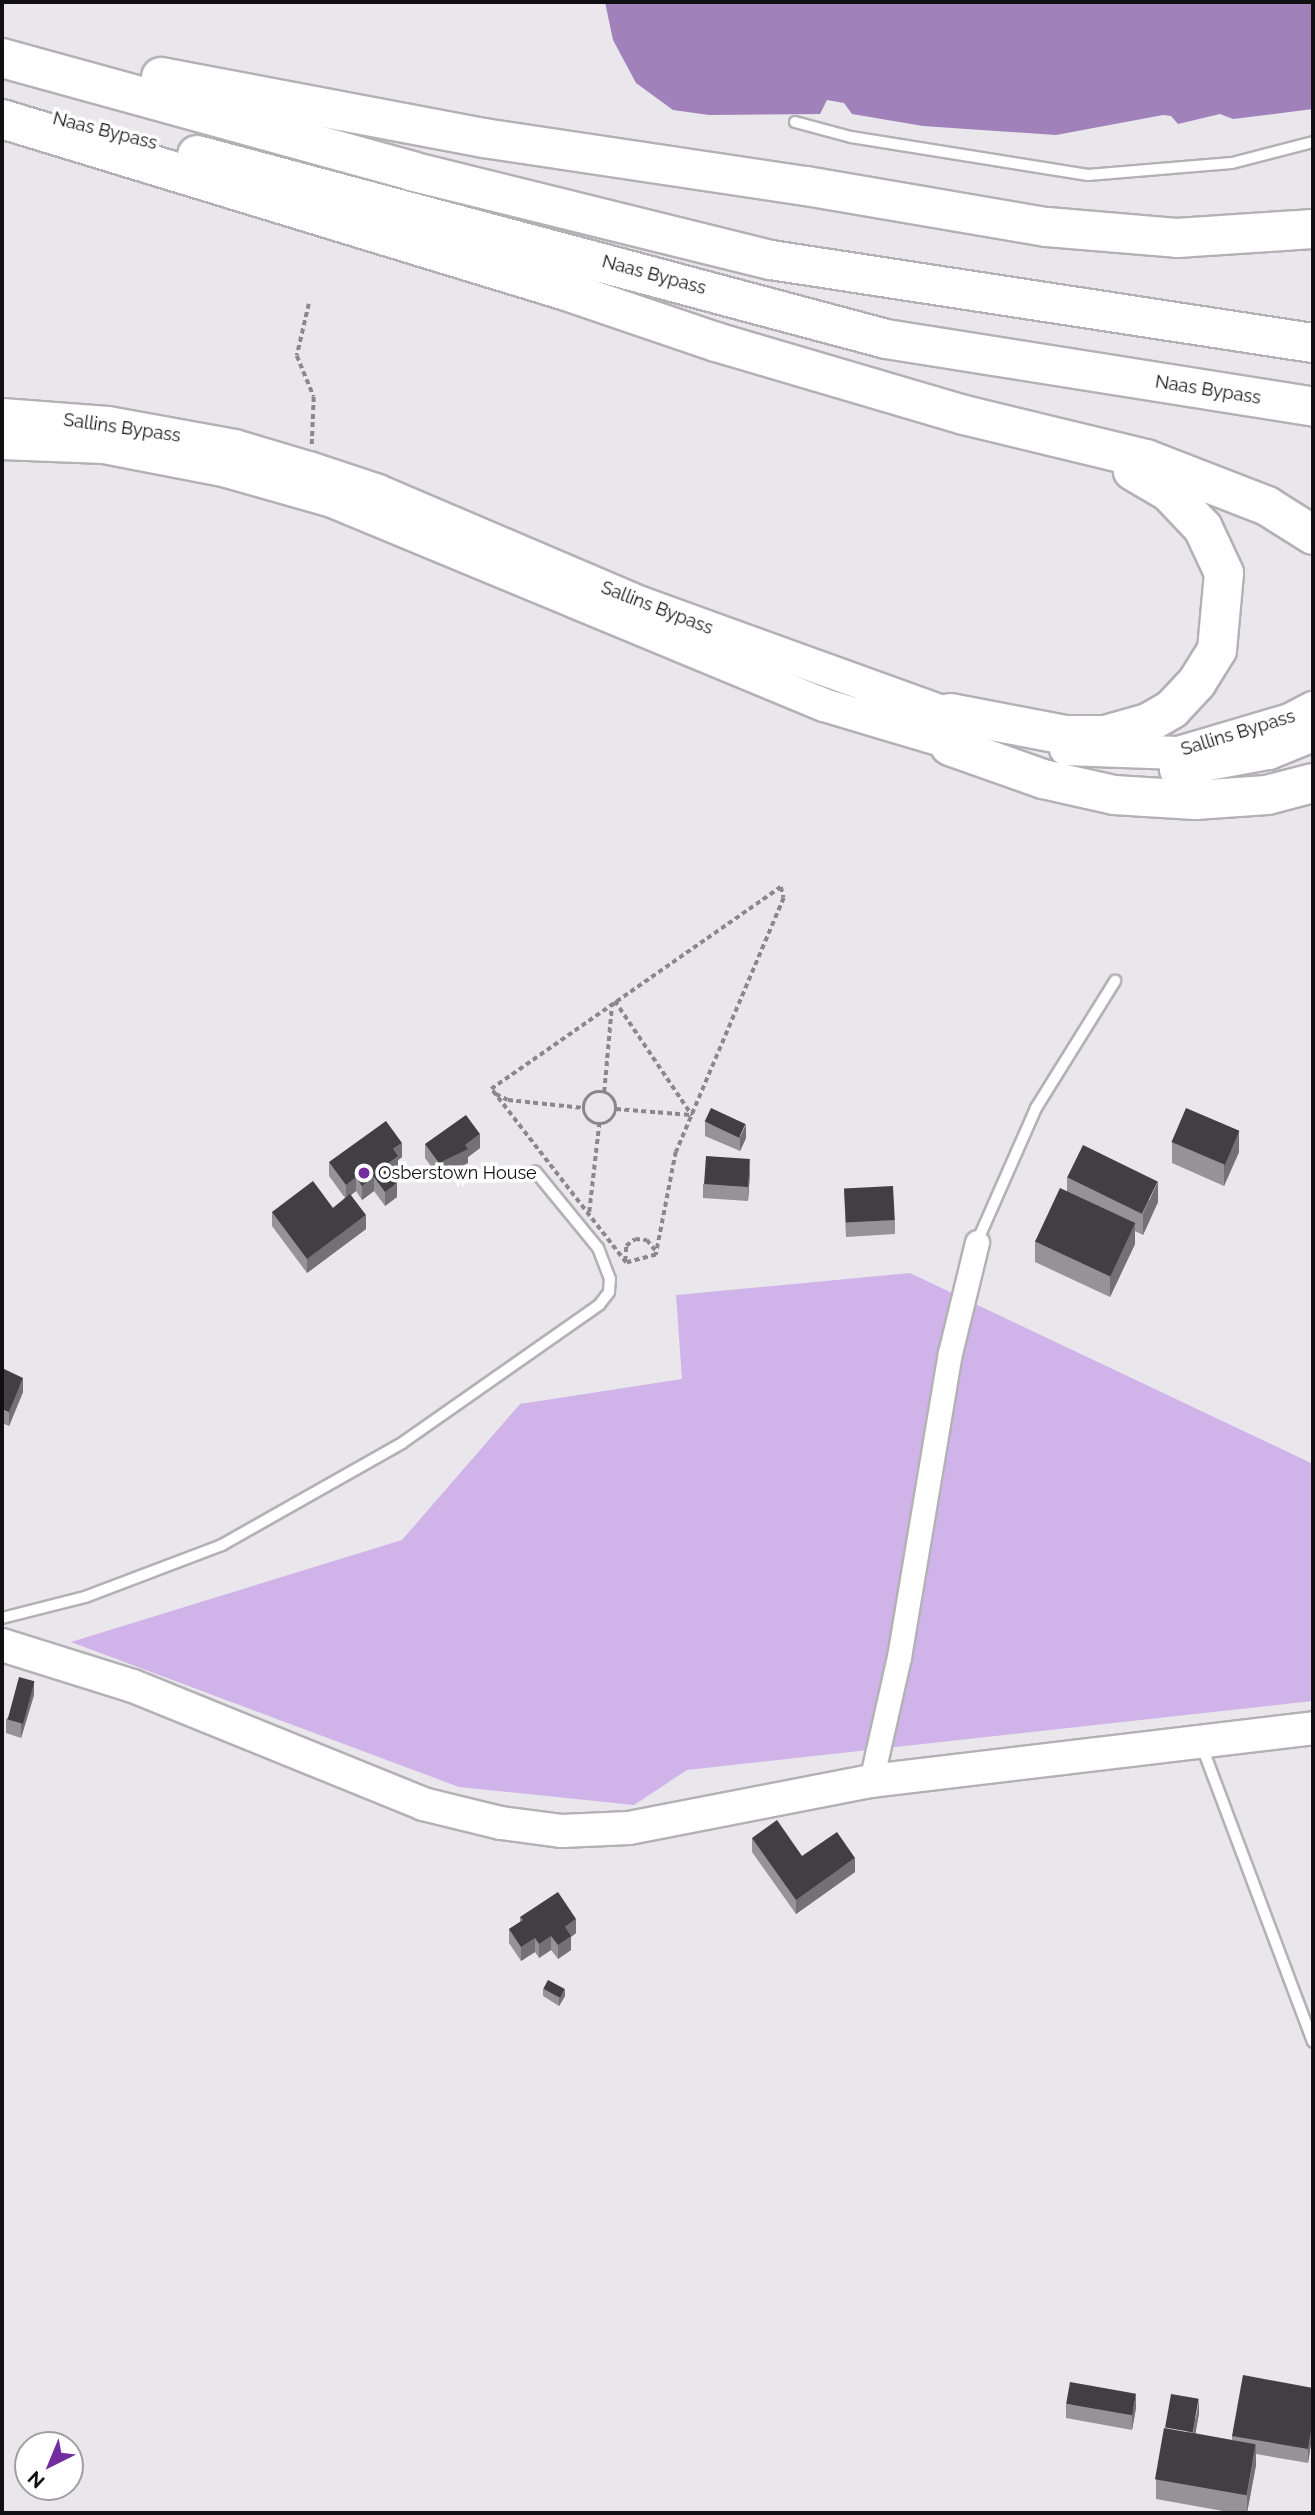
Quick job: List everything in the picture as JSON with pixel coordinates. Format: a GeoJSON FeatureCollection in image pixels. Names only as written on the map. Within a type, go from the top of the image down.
{"type":"FeatureCollection","features":[{"type":"Feature","properties":{"kind":"highway"},"geometry":{"type":"LineString","coordinates":[[2,41],[307,107],[1048,227],[1177,238],[1234,232],[1313,229]]}},
{"type":"Feature","properties":{"kind":"highway"},"geometry":{"type":"LineString","coordinates":[[2,58],[411,171],[771,260],[1313,344]]}},
{"type":"Feature","properties":{"kind":"highway","name":"Naas Bypass"},"geometry":{"type":"LineString","coordinates":[[2,105],[410,209],[886,339],[1313,407]]}},
{"type":"Feature","properties":{"kind":"highway"},"geometry":{"type":"LineString","coordinates":[[2,119],[563,290],[716,342],[964,415],[1146,459],[1267,506],[1313,535]]}},
{"type":"Feature","properties":{"kind":"highway"},"geometry":{"type":"LineString","coordinates":[[1234,232],[1313,209]]}},
{"type":"Feature","properties":{"kind":"highway"},"geometry":{"type":"LineString","coordinates":[[950,730],[1105,735],[1148,723],[1172,709],[1197,682],[1217,650],[1224,573],[1203,528],[1169,492],[1056,436]]}},
{"type":"Feature","properties":{"kind":"highway"},"geometry":{"type":"LineString","coordinates":[[950,730],[1043,779],[1114,796],[1195,800],[1267,795],[1313,783]]}},
{"type":"Feature","properties":{"kind":"main road","name":"Sallins Bypass"},"geometry":{"type":"LineString","coordinates":[[2,415],[108,423],[234,446],[309,468],[378,491],[950,730],[994,733],[1060,748],[1108,754],[1178,753],[1290,720],[1313,708]]}},
{"type":"Feature","properties":{"kind":"main road","name":"Sallins Bypass"},"geometry":{"type":"LineString","coordinates":[[2,443],[104,447],[227,471],[332,501],[824,705],[1147,772],[1225,764],[1269,753],[1313,735]]}},
{"type":"Feature","properties":{"kind":"main road"},"geometry":{"type":"LineString","coordinates":[[2,1645],[133,1686],[423,1804],[501,1823],[562,1830],[629,1828],[872,1781],[1201,1744],[1313,1728]]}},
{"type":"Feature","properties":{"kind":"street"},"geometry":{"type":"LineString","coordinates":[[872,1781],[899,1657],[950,1353],[977,1242]]}},
{"type":"Feature","properties":{"kind":"lane"},"geometry":{"type":"LineString","coordinates":[[795,122],[851,137],[1088,175],[1232,163],[1313,142]]}},
{"type":"Feature","properties":{"kind":"lane"},"geometry":{"type":"LineString","coordinates":[[977,1242],[1036,1108],[1115,981]]}},
{"type":"Feature","properties":{"kind":"lane"},"geometry":{"type":"LineString","coordinates":[[2,1618],[85,1597],[222,1545],[402,1443],[599,1305],[609,1292],[610,1279],[598,1248],[534,1171]]}},
{"type":"Feature","properties":{"kind":"lane"},"geometry":{"type":"LineString","coordinates":[[1201,1744],[1313,2042]]}},
{"type":"Feature","properties":{"kind":"path"},"geometry":{"type":"LineString","coordinates":[[309,304],[297,356],[314,397],[309,468]]}},
{"type":"Feature","properties":{"kind":"path"},"geometry":{"type":"LineString","coordinates":[[626,1263],[491,1089],[775,889],[785,889],[673,1165],[656,1255]]}},
{"type":"Feature","properties":{"kind":"path"},"geometry":{"type":"LineString","coordinates":[[604,1092],[614,1002]]}},
{"type":"Feature","properties":{"kind":"path"},"geometry":{"type":"LineString","coordinates":[[614,1002],[692,1115]]}},
{"type":"Feature","properties":{"kind":"path"},"geometry":{"type":"LineString","coordinates":[[604,1092],[613,1097],[617,1109],[611,1120],[599,1124],[588,1118],[584,1108],[590,1095],[604,1092]]}},
{"type":"Feature","properties":{"kind":"path"},"geometry":{"type":"LineString","coordinates":[[495,1094],[508,1100],[584,1108]]}},
{"type":"Feature","properties":{"kind":"path"},"geometry":{"type":"LineString","coordinates":[[617,1109],[692,1115]]}},
{"type":"Feature","properties":{"kind":"path"},"geometry":{"type":"LineString","coordinates":[[588,1215],[599,1124]]}},
{"type":"Feature","properties":{"kind":"path"},"geometry":{"type":"LineString","coordinates":[[626,1263],[624,1252],[635,1239],[652,1244],[656,1255]]}},
{"type":"Feature","properties":{"kind":"path"},"geometry":{"type":"LineString","coordinates":[[626,1263],[656,1255]]}},
{"type":"Feature","properties":{"kind":"shaded area"},"geometry":{"type":"Polygon","coordinates":[[[605,2],[1313,2],[1313,109],[1233,119],[1220,114],[1178,124],[1171,116],[1163,115],[1056,135],[923,126],[852,114],[844,103],[827,100],[820,114],[709,115],[673,110],[636,83],[613,40],[605,2]]]}},
{"type":"Feature","properties":{"kind":"shaded area"},"geometry":{"type":"Polygon","coordinates":[[[910,1273],[1313,1464],[1313,1701],[687,1770],[634,1805],[459,1787],[71,1642],[402,1540],[520,1404],[682,1379],[676,1295],[910,1273]]]}},
{"type":"Feature","properties":{"kind":"building"},"geometry":{"type":"Polygon","coordinates":[[[711,1108],[745,1124],[739,1138],[705,1122],[711,1108]]]}},
{"type":"Feature","properties":{"kind":"building"},"geometry":{"type":"Polygon","coordinates":[[[1186,1108],[1239,1131],[1225,1165],[1172,1142],[1186,1108]]]}},
{"type":"Feature","properties":{"kind":"building"},"geometry":{"type":"Polygon","coordinates":[[[466,1115],[480,1134],[465,1145],[468,1149],[439,1163],[425,1144],[466,1115]]]}},
{"type":"Feature","properties":{"kind":"building","name":"Osberstown House"},"geometry":{"type":"Polygon","coordinates":[[[386,1121],[402,1143],[393,1149],[398,1156],[384,1166],[397,1183],[385,1192],[374,1177],[362,1186],[356,1177],[346,1185],[329,1162],[386,1121]]]}},
{"type":"Feature","properties":{"kind":"building"},"geometry":{"type":"Polygon","coordinates":[[[1083,1145],[1158,1181],[1142,1214],[1067,1177],[1083,1145]]]}},
{"type":"Feature","properties":{"kind":"building"},"geometry":{"type":"Polygon","coordinates":[[[706,1156],[750,1159],[748,1187],[704,1184],[706,1156]]]}},
{"type":"Feature","properties":{"kind":"building"},"geometry":{"type":"Polygon","coordinates":[[[313,1181],[333,1208],[350,1194],[366,1215],[307,1259],[272,1212],[313,1181]]]}},
{"type":"Feature","properties":{"kind":"building"},"geometry":{"type":"Polygon","coordinates":[[[893,1186],[895,1220],[846,1223],[844,1189],[893,1186]]]}},
{"type":"Feature","properties":{"kind":"building"},"geometry":{"type":"Polygon","coordinates":[[[1060,1188],[1135,1223],[1110,1277],[1035,1241],[1060,1188]]]}},
{"type":"Feature","properties":{"kind":"building"},"geometry":{"type":"Polygon","coordinates":[[[2,1368],[23,1378],[9,1412],[2,1409],[2,1368]]]}},
{"type":"Feature","properties":{"kind":"building"},"geometry":{"type":"Polygon","coordinates":[[[19,1677],[34,1681],[23,1724],[8,1720],[19,1677]]]}},
{"type":"Feature","properties":{"kind":"building"},"geometry":{"type":"Polygon","coordinates":[[[777,1820],[802,1856],[837,1832],[855,1858],[796,1900],[752,1838],[777,1820]]]}},
{"type":"Feature","properties":{"kind":"building"},"geometry":{"type":"Polygon","coordinates":[[[558,1892],[576,1919],[565,1927],[571,1936],[558,1945],[551,1936],[539,1944],[535,1938],[521,1947],[509,1929],[523,1920],[520,1917],[558,1892]]]}},
{"type":"Feature","properties":{"kind":"building"},"geometry":{"type":"Polygon","coordinates":[[[548,1980],[565,1989],[560,1998],[543,1989],[548,1980]]]}},
{"type":"Feature","properties":{"kind":"building"},"geometry":{"type":"Polygon","coordinates":[[[1243,2375],[1313,2388],[1313,2417],[1308,2449],[1232,2436],[1243,2375]]]}},
{"type":"Feature","properties":{"kind":"building"},"geometry":{"type":"Polygon","coordinates":[[[1070,2382],[1136,2394],[1132,2415],[1066,2404],[1070,2382]]]}},
{"type":"Feature","properties":{"kind":"building"},"geometry":{"type":"Polygon","coordinates":[[[1171,2394],[1199,2399],[1193,2432],[1165,2427],[1171,2394]]]}},
{"type":"Feature","properties":{"kind":"building"},"geometry":{"type":"Polygon","coordinates":[[[1164,2428],[1256,2444],[1247,2495],[1155,2479],[1164,2428]]]}},
{"type":"Feature","properties":{"kind":"place","name":"Osberstown House"},"geometry":{"type":"Point","coordinates":[364,1173]}}]}
